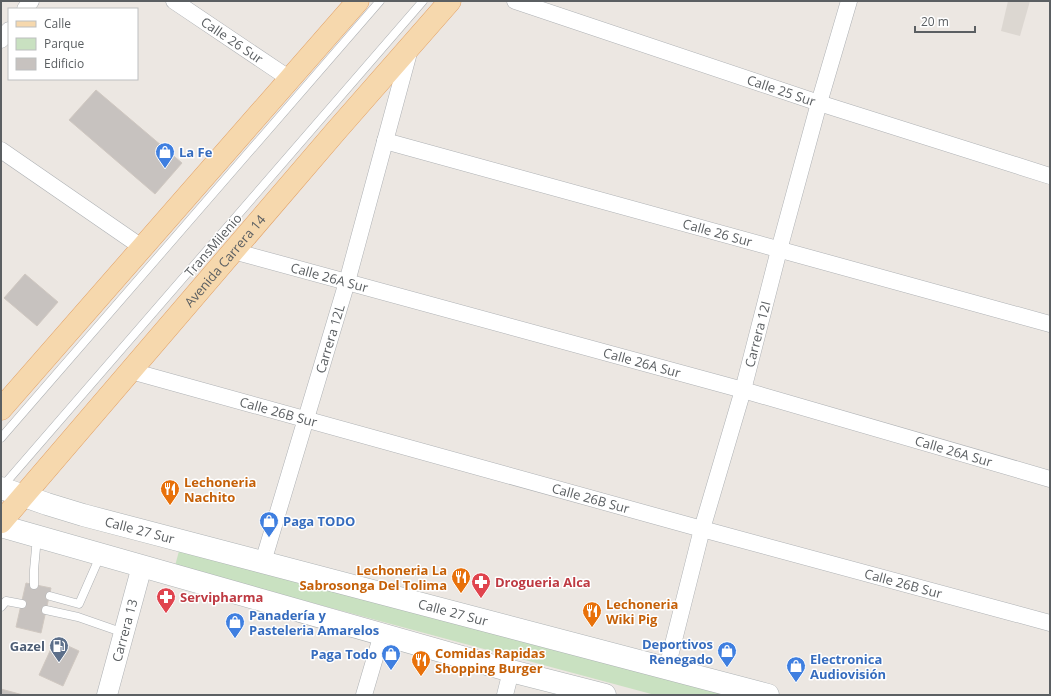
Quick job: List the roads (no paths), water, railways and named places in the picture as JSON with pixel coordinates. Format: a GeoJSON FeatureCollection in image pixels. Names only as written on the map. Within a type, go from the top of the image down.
{"type":"FeatureCollection","features":[{"type":"Feature","properties":{"kind":"main road"},"geometry":{"type":"LineString","coordinates":[[1,409],[358,1]]}},
{"type":"Feature","properties":{"kind":"main road","name":"Avenida Carrera 14"},"geometry":{"type":"LineString","coordinates":[[1,522],[450,1]]}},
{"type":"Feature","properties":{"kind":"main road","name":"Calle 27 Sur"},"geometry":{"type":"LineString","coordinates":[[1,488],[83,515],[768,695]]}},
{"type":"Feature","properties":{"kind":"main road"},"geometry":{"type":"LineString","coordinates":[[1,526],[511,671],[605,695]]}},
{"type":"Feature","properties":{"kind":"street","name":"Calle 26 Sur"},"geometry":{"type":"LineString","coordinates":[[174,1],[290,79]]}},
{"type":"Feature","properties":{"kind":"street","name":"Calle 25 Sur"},"geometry":{"type":"LineString","coordinates":[[515,1],[819,103],[1050,176]]}},
{"type":"Feature","properties":{"kind":"street","name":"Carrera 12I"},"geometry":{"type":"LineString","coordinates":[[667,668],[702,529],[743,390],[819,103],[849,1]]}},
{"type":"Feature","properties":{"kind":"street"},"geometry":{"type":"LineString","coordinates":[[1,40],[8,31]]}},
{"type":"Feature","properties":{"kind":"street","name":"Carrera 12L"},"geometry":{"type":"LineString","coordinates":[[263,562],[347,282],[411,46]]}},
{"type":"Feature","properties":{"kind":"street","name":"Calle 26 Sur"},"geometry":{"type":"LineString","coordinates":[[385,141],[1050,324]]}},
{"type":"Feature","properties":{"kind":"street"},"geometry":{"type":"LineString","coordinates":[[1,150],[143,248]]}},
{"type":"Feature","properties":{"kind":"street","name":"Calle 26A Sur"},"geometry":{"type":"LineString","coordinates":[[233,251],[743,390],[1050,479]]}},
{"type":"Feature","properties":{"kind":"street","name":"Calle 26B Sur"},"geometry":{"type":"LineString","coordinates":[[131,371],[1050,624]]}},
{"type":"Feature","properties":{"kind":"street","name":"Carrera 13"},"geometry":{"type":"LineString","coordinates":[[107,695],[142,566]]}},
{"type":"Feature","properties":{"kind":"street"},"geometry":{"type":"LineString","coordinates":[[364,695],[382,634]]}},
{"type":"Feature","properties":{"kind":"street"},"geometry":{"type":"LineString","coordinates":[[505,695],[511,671]]}},
{"type":"Feature","properties":{"kind":"lane"},"geometry":{"type":"LineString","coordinates":[[1,438],[380,1]]}},
{"type":"Feature","properties":{"kind":"lane","name":"TransMilenio"},"geometry":{"type":"LineString","coordinates":[[1,488],[423,1]]}},
{"type":"Feature","properties":{"kind":"lane"},"geometry":{"type":"LineString","coordinates":[[1,494],[23,496]]}},
{"type":"Feature","properties":{"kind":"lane"},"geometry":{"type":"LineString","coordinates":[[34,585],[37,536]]}},
{"type":"Feature","properties":{"kind":"lane"},"geometry":{"type":"LineString","coordinates":[[78,617],[79,604],[101,554]]}},
{"type":"Feature","properties":{"kind":"lane"},"geometry":{"type":"LineString","coordinates":[[50,596],[79,604]]}},
{"type":"Feature","properties":{"kind":"lane"},"geometry":{"type":"LineString","coordinates":[[1,607],[6,601],[22,604]]}},
{"type":"Feature","properties":{"kind":"lane"},"geometry":{"type":"LineString","coordinates":[[46,610],[78,617],[124,633]]}},
{"type":"Feature","properties":{"kind":"place","name":"La Fe"},"geometry":{"type":"Point","coordinates":[165,169]}},
{"type":"Feature","properties":{"kind":"place","name":"Lechoneria Nachito"},"geometry":{"type":"Point","coordinates":[170,506]}},
{"type":"Feature","properties":{"kind":"place","name":"Paga TODO"},"geometry":{"type":"Point","coordinates":[269,538]}},
{"type":"Feature","properties":{"kind":"place","name":"Lechoneria La Sabrosonga Del Tolima"},"geometry":{"type":"Point","coordinates":[461,594]}},
{"type":"Feature","properties":{"kind":"place","name":"Drogueria Alca"},"geometry":{"type":"Point","coordinates":[481,599]}},
{"type":"Feature","properties":{"kind":"place","name":"Servipharma"},"geometry":{"type":"Point","coordinates":[166,614]}},
{"type":"Feature","properties":{"kind":"place","name":"Lechoneria Wiki Pig"},"geometry":{"type":"Point","coordinates":[592,628]}},
{"type":"Feature","properties":{"kind":"place","name":"Panadería y Pasteleria Amarelos"},"geometry":{"type":"Point","coordinates":[235,639]}},
{"type":"Feature","properties":{"kind":"place","name":"Gazel"},"geometry":{"type":"Point","coordinates":[59,663]}},
{"type":"Feature","properties":{"kind":"place","name":"Deportivos Renegado"},"geometry":{"type":"Point","coordinates":[727,668]}},
{"type":"Feature","properties":{"kind":"place","name":"Paga Todo"},"geometry":{"type":"Point","coordinates":[391,671]}},
{"type":"Feature","properties":{"kind":"place","name":"Comidas Rapidas Shopping Burger"},"geometry":{"type":"Point","coordinates":[421,677]}},
{"type":"Feature","properties":{"kind":"place","name":"Electronica Audiovisión"},"geometry":{"type":"Point","coordinates":[796,683]}}]}
